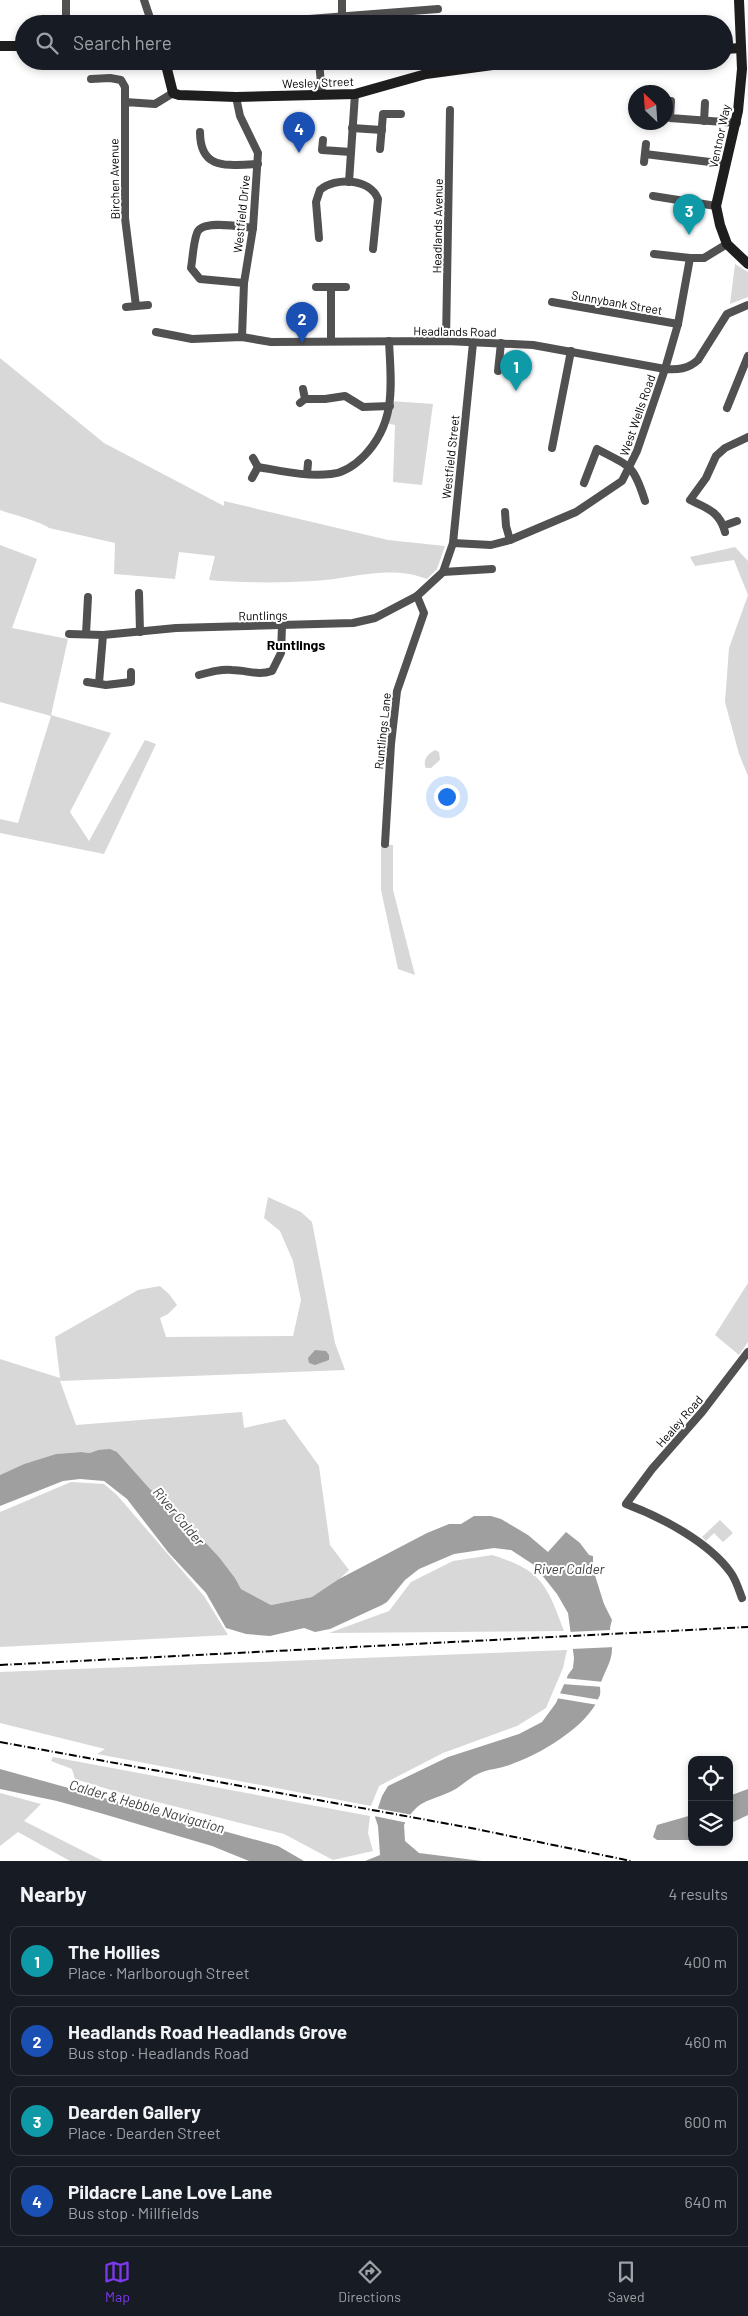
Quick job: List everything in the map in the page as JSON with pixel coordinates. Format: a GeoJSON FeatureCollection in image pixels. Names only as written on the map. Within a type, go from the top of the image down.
{"type":"FeatureCollection","features":[{"type":"Feature","properties":{"kind":"street"},"geometry":{"type":"LineString","coordinates":[[66,0],[66,15]]}},
{"type":"Feature","properties":{"kind":"street"},"geometry":{"type":"LineString","coordinates":[[144,0],[149,15]]}},
{"type":"Feature","properties":{"kind":"street"},"geometry":{"type":"LineString","coordinates":[[342,0],[342,15]]}},
{"type":"Feature","properties":{"kind":"street","name":"Ventnor Way"},"geometry":{"type":"LineString","coordinates":[[727,244],[716,206],[737,123],[744,48],[739,0]]}},
{"type":"Feature","properties":{"kind":"street"},"geometry":{"type":"LineString","coordinates":[[401,15],[430,14],[438,9]]}},
{"type":"Feature","properties":{"kind":"street"},"geometry":{"type":"LineString","coordinates":[[0,46],[15,46]]}},
{"type":"Feature","properties":{"kind":"street"},"geometry":{"type":"LineString","coordinates":[[125,102],[155,104],[173,93],[167,70]]}},
{"type":"Feature","properties":{"kind":"street"},"geometry":{"type":"LineString","coordinates":[[320,70],[322,95]]}},
{"type":"Feature","properties":{"kind":"street","name":"Wesley Street"},"geometry":{"type":"LineString","coordinates":[[173,93],[179,95],[236,97],[355,94],[426,74],[456,70]]}},
{"type":"Feature","properties":{"kind":"street","name":"Birchen Avenue"},"geometry":{"type":"LineString","coordinates":[[91,79],[110,75],[124,83],[126,218],[136,306]]}},
{"type":"Feature","properties":{"kind":"street"},"geometry":{"type":"LineString","coordinates":[[349,182],[355,94]]}},
{"type":"Feature","properties":{"kind":"street","name":"Westfield Drive"},"geometry":{"type":"LineString","coordinates":[[236,97],[240,116],[258,154],[253,228],[244,284],[242,337]]}},
{"type":"Feature","properties":{"kind":"street"},"geometry":{"type":"LineString","coordinates":[[704,121],[705,103]]}},
{"type":"Feature","properties":{"kind":"street","name":"Headlands Avenue"},"geometry":{"type":"LineString","coordinates":[[446,342],[450,110]]}},
{"type":"Feature","properties":{"kind":"street"},"geometry":{"type":"LineString","coordinates":[[380,150],[383,114],[402,114]]}},
{"type":"Feature","properties":{"kind":"street"},"geometry":{"type":"LineString","coordinates":[[673,118],[737,123]]}},
{"type":"Feature","properties":{"kind":"street"},"geometry":{"type":"LineString","coordinates":[[352,128],[382,130]]}},
{"type":"Feature","properties":{"kind":"street"},"geometry":{"type":"LineString","coordinates":[[200,132],[201,149],[206,157],[220,165],[258,164]]}},
{"type":"Feature","properties":{"kind":"street"},"geometry":{"type":"LineString","coordinates":[[323,140],[322,150],[351,152]]}},
{"type":"Feature","properties":{"kind":"street"},"geometry":{"type":"LineString","coordinates":[[646,144],[645,158],[726,164]]}},
{"type":"Feature","properties":{"kind":"street"},"geometry":{"type":"LineString","coordinates":[[200,164],[206,157]]}},
{"type":"Feature","properties":{"kind":"street"},"geometry":{"type":"LineString","coordinates":[[319,238],[314,229],[316,202],[320,190],[331,183],[349,182],[364,185],[376,194],[378,199],[379,233],[373,249]]}},
{"type":"Feature","properties":{"kind":"street"},"geometry":{"type":"LineString","coordinates":[[653,196],[716,206]]}},
{"type":"Feature","properties":{"kind":"street"},"geometry":{"type":"LineString","coordinates":[[244,284],[205,280],[196,276],[191,268],[197,233],[202,227],[210,224],[253,228]]}},
{"type":"Feature","properties":{"kind":"street"},"geometry":{"type":"LineString","coordinates":[[654,254],[704,258],[727,244],[748,264]]}},
{"type":"Feature","properties":{"kind":"street"},"geometry":{"type":"LineString","coordinates":[[665,369],[678,324],[690,258]]}},
{"type":"Feature","properties":{"kind":"street"},"geometry":{"type":"LineString","coordinates":[[316,287],[346,287]]}},
{"type":"Feature","properties":{"kind":"street"},"geometry":{"type":"LineString","coordinates":[[330,287],[330,340]]}},
{"type":"Feature","properties":{"kind":"street","name":"Sunnybank Street"},"geometry":{"type":"LineString","coordinates":[[552,302],[678,324]]}},
{"type":"Feature","properties":{"kind":"street"},"geometry":{"type":"LineString","coordinates":[[126,307],[148,304]]}},
{"type":"Feature","properties":{"kind":"street","name":"West Wells Road"},"geometry":{"type":"LineString","coordinates":[[453,543],[491,545],[510,540],[558,521],[616,486],[631,467],[649,421],[665,369],[679,370],[691,366],[698,360],[727,314],[748,305]]}},
{"type":"Feature","properties":{"kind":"street","name":"Headlands Road"},"geometry":{"type":"LineString","coordinates":[[156,332],[192,339],[242,337],[272,342],[330,340],[501,343],[570,351],[665,369]]}},
{"type":"Feature","properties":{"kind":"street"},"geometry":{"type":"LineString","coordinates":[[258,467],[284,472],[332,474],[355,464],[372,447],[386,423],[390,406],[389,341]]}},
{"type":"Feature","properties":{"kind":"street","name":"Westfield Street"},"geometry":{"type":"LineString","coordinates":[[443,572],[453,543],[473,342]]}},
{"type":"Feature","properties":{"kind":"street"},"geometry":{"type":"LineString","coordinates":[[498,371],[501,343]]}},
{"type":"Feature","properties":{"kind":"street"},"geometry":{"type":"LineString","coordinates":[[552,448],[570,351]]}},
{"type":"Feature","properties":{"kind":"street"},"geometry":{"type":"LineString","coordinates":[[727,408],[748,356]]}},
{"type":"Feature","properties":{"kind":"street"},"geometry":{"type":"LineString","coordinates":[[303,390],[302,401],[345,396],[363,407],[390,406]]}},
{"type":"Feature","properties":{"kind":"street"},"geometry":{"type":"LineString","coordinates":[[737,521],[724,529],[714,511],[690,500],[706,478],[716,456],[725,448],[748,438]]}},
{"type":"Feature","properties":{"kind":"street"},"geometry":{"type":"LineString","coordinates":[[584,484],[597,449],[631,467],[638,477],[645,501]]}},
{"type":"Feature","properties":{"kind":"street"},"geometry":{"type":"LineString","coordinates":[[253,458],[258,467]]}},
{"type":"Feature","properties":{"kind":"street"},"geometry":{"type":"LineString","coordinates":[[307,474],[308,463]]}},
{"type":"Feature","properties":{"kind":"street"},"geometry":{"type":"LineString","coordinates":[[252,478],[258,467]]}},
{"type":"Feature","properties":{"kind":"street"},"geometry":{"type":"LineString","coordinates":[[505,512],[510,540]]}},
{"type":"Feature","properties":{"kind":"street"},"geometry":{"type":"LineString","coordinates":[[443,572],[492,569]]}},
{"type":"Feature","properties":{"kind":"street","name":"Runtlings"},"geometry":{"type":"LineString","coordinates":[[68,634],[104,635],[176,628],[282,626],[353,622],[375,618],[417,596],[443,572]]}},
{"type":"Feature","properties":{"kind":"street"},"geometry":{"type":"LineString","coordinates":[[139,593],[140,632]]}},
{"type":"Feature","properties":{"kind":"street","name":"Runtlings Lane"},"geometry":{"type":"LineString","coordinates":[[385,844],[393,715],[397,691],[424,613],[417,596]]}},
{"type":"Feature","properties":{"kind":"street"},"geometry":{"type":"LineString","coordinates":[[86,634],[88,597]]}},
{"type":"Feature","properties":{"kind":"street"},"geometry":{"type":"LineString","coordinates":[[199,675],[222,670],[255,674],[272,671],[280,653],[282,626]]}},
{"type":"Feature","properties":{"kind":"street"},"geometry":{"type":"LineString","coordinates":[[99,683],[104,635]]}},
{"type":"Feature","properties":{"kind":"street"},"geometry":{"type":"LineString","coordinates":[[131,682],[132,672]]}},
{"type":"Feature","properties":{"kind":"street"},"geometry":{"type":"LineString","coordinates":[[87,682],[106,686],[131,682],[139,687]]}},
{"type":"Feature","properties":{"kind":"street","name":"Healey Road"},"geometry":{"type":"LineString","coordinates":[[742,1598],[733,1575],[724,1563],[678,1528],[626,1504],[652,1469],[702,1412],[748,1352]]}},
{"type":"Feature","properties":{"kind":"shaded area"},"geometry":{"type":"Polygon","coordinates":[[[735,264],[748,272],[748,297],[730,304],[735,264]]]}},
{"type":"Feature","properties":{"kind":"shaded area"},"geometry":{"type":"Polygon","coordinates":[[[0,358],[104,443],[224,506],[224,501],[388,540],[445,546],[437,569],[427,579],[399,573],[385,573],[313,581],[222,581],[209,580],[215,556],[179,552],[175,579],[114,574],[115,543],[49,528],[0,510],[0,358]]]}},
{"type":"Feature","properties":{"kind":"shaded area"},"geometry":{"type":"Polygon","coordinates":[[[390,401],[433,404],[422,485],[393,482],[395,425],[386,423],[390,401]]]}},
{"type":"Feature","properties":{"kind":"shaded area"},"geometry":{"type":"Polygon","coordinates":[[[0,545],[37,559],[12,628],[68,639],[51,715],[111,733],[70,812],[89,841],[145,740],[156,744],[104,854],[0,833],[0,819],[18,823],[51,716],[0,702],[0,545]]]}},
{"type":"Feature","properties":{"kind":"shaded area"},"geometry":{"type":"Polygon","coordinates":[[[735,547],[748,561],[748,595],[734,560],[695,566],[690,557],[735,547]]]}},
{"type":"Feature","properties":{"kind":"shaded area"},"geometry":{"type":"Polygon","coordinates":[[[748,595],[748,776],[739,754],[725,702],[729,648],[748,595]]]}},
{"type":"Feature","properties":{"kind":"shaded area"},"geometry":{"type":"Polygon","coordinates":[[[435,750],[439,752],[440,760],[431,768],[426,768],[426,758],[435,750]]]}},
{"type":"Feature","properties":{"kind":"shaded area"},"geometry":{"type":"Polygon","coordinates":[[[381,844],[393,845],[393,890],[415,975],[398,969],[381,890],[381,844]]]}},
{"type":"Feature","properties":{"kind":"shaded area"},"geometry":{"type":"Polygon","coordinates":[[[268,1197],[301,1212],[312,1222],[335,1343],[345,1370],[60,1381],[76,1425],[242,1412],[244,1428],[285,1419],[319,1466],[330,1545],[349,1570],[334,1584],[312,1597],[271,1605],[241,1589],[219,1557],[173,1508],[149,1488],[117,1452],[98,1450],[90,1453],[56,1454],[24,1464],[0,1475],[0,1359],[60,1378],[55,1337],[138,1290],[160,1286],[177,1305],[168,1314],[160,1318],[166,1337],[293,1336],[301,1300],[293,1261],[280,1231],[264,1218],[268,1197]]]}},
{"type":"Feature","properties":{"kind":"shaded area"},"geometry":{"type":"Polygon","coordinates":[[[748,1283],[748,1342],[739,1355],[715,1335],[748,1283]]]}},
{"type":"Feature","properties":{"kind":"shaded area"},"geometry":{"type":"Polygon","coordinates":[[[71,1482],[104,1484],[117,1495],[204,1596],[228,1635],[0,1647],[0,1512],[71,1482]]]}},
{"type":"Feature","properties":{"kind":"shaded area"},"geometry":{"type":"Polygon","coordinates":[[[720,1520],[733,1533],[723,1542],[714,1533],[706,1541],[702,1537],[720,1520]]]}},
{"type":"Feature","properties":{"kind":"shaded area"},"geometry":{"type":"Polygon","coordinates":[[[492,1555],[522,1567],[540,1581],[552,1601],[564,1631],[329,1633],[389,1611],[411,1582],[453,1561],[492,1555]]]}},
{"type":"Feature","properties":{"kind":"shaded area"},"geometry":{"type":"Polygon","coordinates":[[[567,1650],[563,1668],[546,1708],[517,1726],[443,1753],[379,1786],[371,1806],[97,1754],[105,1749],[0,1723],[0,1672],[567,1650]]]}},
{"type":"Feature","properties":{"kind":"shaded area"},"geometry":{"type":"Polygon","coordinates":[[[53,1757],[370,1816],[368,1833],[373,1851],[333,1860],[284,1834],[114,1791],[75,1779],[72,1769],[51,1761],[53,1757]]]}},
{"type":"Feature","properties":{"kind":"shaded area"},"geometry":{"type":"Polygon","coordinates":[[[0,1793],[41,1804],[24,1821],[103,1861],[70,1861],[18,1832],[0,1846],[0,1793]]]}},
{"type":"Feature","properties":{"kind":"water"},"geometry":{"type":"Polygon","coordinates":[[[315,1350],[326,1351],[329,1355],[329,1360],[315,1365],[309,1363],[308,1358],[315,1350]]]}},
{"type":"Feature","properties":{"kind":"water","name":"River Calder"},"geometry":{"type":"Polygon","coordinates":[[[110,1449],[117,1452],[149,1488],[173,1508],[219,1557],[241,1589],[271,1605],[312,1597],[339,1579],[427,1533],[449,1524],[461,1524],[474,1516],[491,1516],[501,1519],[528,1535],[548,1552],[566,1532],[580,1543],[589,1555],[593,1556],[593,1569],[604,1604],[612,1620],[610,1631],[612,1652],[601,1681],[600,1696],[593,1708],[573,1730],[546,1748],[518,1762],[480,1773],[452,1791],[424,1802],[414,1810],[404,1825],[405,1841],[419,1853],[482,1861],[365,1861],[380,1855],[378,1826],[375,1817],[382,1796],[388,1786],[448,1757],[519,1734],[542,1722],[556,1703],[573,1668],[574,1658],[568,1613],[557,1594],[534,1565],[511,1550],[494,1548],[454,1554],[419,1569],[405,1580],[387,1602],[330,1629],[315,1632],[304,1628],[270,1636],[246,1634],[226,1628],[206,1593],[168,1552],[127,1499],[104,1481],[80,1479],[63,1481],[0,1506],[0,1475],[24,1464],[56,1454],[90,1453],[110,1449]]]}},
{"type":"Feature","properties":{"kind":"water"},"geometry":{"type":"Polygon","coordinates":[[[0,1769],[278,1846],[304,1861],[249,1861],[212,1846],[100,1813],[57,1801],[0,1789],[0,1769]]]}},
{"type":"Feature","properties":{"kind":"water"},"geometry":{"type":"Polygon","coordinates":[[[748,1789],[748,1815],[733,1822],[733,1801],[733,1795],[748,1789]]]}},
{"type":"Feature","properties":{"kind":"water"},"geometry":{"type":"Polygon","coordinates":[[[688,1816],[688,1840],[657,1840],[653,1837],[657,1825],[688,1816]]]}},
{"type":"Feature","properties":{"kind":"pier"},"geometry":{"type":"Polygon","coordinates":[[[611,1630],[615,1647],[571,1649],[568,1632],[611,1630]]]}},
{"type":"Feature","properties":{"kind":"pier"},"geometry":{"type":"Polygon","coordinates":[[[564,1678],[604,1682],[603,1687],[562,1684],[564,1678]]]}},
{"type":"Feature","properties":{"kind":"pier"},"geometry":{"type":"Polygon","coordinates":[[[558,1693],[601,1700],[598,1705],[556,1698],[558,1693]]]}},
{"type":"Feature","properties":{"kind":"pier"},"geometry":{"type":"Polygon","coordinates":[[[375,1808],[413,1815],[408,1823],[374,1816],[375,1808]]]}},
{"type":"Feature","properties":{"kind":"railway"},"geometry":{"type":"LineString","coordinates":[[0,1665],[748,1627]]}},
{"type":"Feature","properties":{"kind":"railway"},"geometry":{"type":"LineString","coordinates":[[0,1742],[471,1828],[631,1861]]}},
{"type":"Feature","properties":{"kind":"place","name":"Pildacre Lane Love Lane"},"geometry":{"type":"Point","coordinates":[299,153]}},
{"type":"Feature","properties":{"kind":"place","name":"Dearden Gallery"},"geometry":{"type":"Point","coordinates":[689,235]}},
{"type":"Feature","properties":{"kind":"place","name":"Headlands Road Headlands Grove"},"geometry":{"type":"Point","coordinates":[302,343]}},
{"type":"Feature","properties":{"kind":"place","name":"The Hollies"},"geometry":{"type":"Point","coordinates":[516,391]}},
{"type":"Feature","properties":{"kind":"district","name":"Runtlings"},"geometry":{"type":"Point","coordinates":[296,644]}},
{"type":"Feature","properties":{"kind":"water label","name":"Calder & Hebble Navigation"},"geometry":{"type":"Point","coordinates":[147,1806]}}]}
